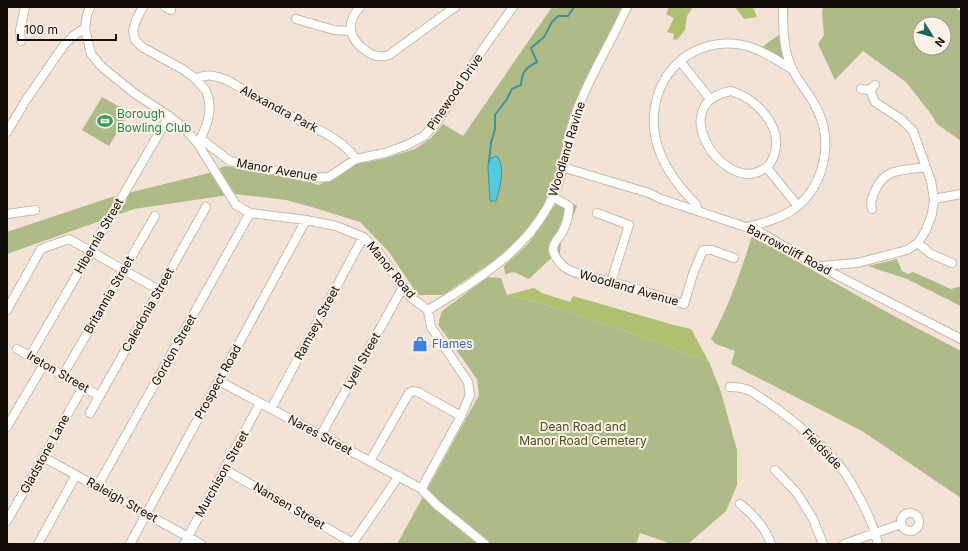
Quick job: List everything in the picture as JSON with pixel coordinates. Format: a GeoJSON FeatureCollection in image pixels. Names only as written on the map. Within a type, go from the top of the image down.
{"type":"FeatureCollection","features":[{"type":"Feature","properties":{"kind":"street"},"geometry":{"type":"LineString","coordinates":[[22,41],[20,30],[25,7]]}},
{"type":"Feature","properties":{"kind":"street","name":"Manor Road"},"geometry":{"type":"LineString","coordinates":[[90,7],[86,15],[85,28],[92,54],[102,68],[134,93],[168,116],[199,141],[217,175],[236,205],[250,213],[306,220],[336,226],[363,237],[377,250],[413,299],[428,310]]}},
{"type":"Feature","properties":{"kind":"street"},"geometry":{"type":"LineString","coordinates":[[143,7],[136,20],[133,30],[135,40],[142,47],[184,70],[196,79],[205,90],[210,102],[209,116],[205,130],[199,141]]}},
{"type":"Feature","properties":{"kind":"street"},"geometry":{"type":"LineString","coordinates":[[360,7],[353,17],[351,31],[354,40],[369,53],[380,57],[389,55],[455,7]]}},
{"type":"Feature","properties":{"kind":"street","name":"Woodland Ravine"},"geometry":{"type":"LineString","coordinates":[[428,310],[468,285],[502,260],[525,240],[550,206],[562,167],[577,108],[589,81],[627,7]]}},
{"type":"Feature","properties":{"kind":"street"},"geometry":{"type":"LineString","coordinates":[[748,227],[784,215],[798,206],[809,194],[819,176],[825,152],[826,138],[819,111],[810,94],[792,69],[785,47],[783,7]]}},
{"type":"Feature","properties":{"kind":"street","name":"Pinewood Drive"},"geometry":{"type":"LineString","coordinates":[[356,159],[407,145],[424,136],[431,130],[511,8]]}},
{"type":"Feature","properties":{"kind":"street"},"geometry":{"type":"LineString","coordinates":[[296,19],[334,30],[351,31]]}},
{"type":"Feature","properties":{"kind":"street"},"geometry":{"type":"LineString","coordinates":[[7,132],[26,100],[64,45],[73,36],[85,28]]}},
{"type":"Feature","properties":{"kind":"street"},"geometry":{"type":"LineString","coordinates":[[696,210],[696,203],[679,185],[663,161],[654,134],[654,110],[657,96],[664,79],[680,61],[694,52],[719,44],[743,44],[755,48],[792,69]]}},
{"type":"Feature","properties":{"kind":"street"},"geometry":{"type":"LineString","coordinates":[[680,61],[710,99]]}},
{"type":"Feature","properties":{"kind":"street","name":"Alexandra Park"},"geometry":{"type":"LineString","coordinates":[[196,79],[202,76],[213,75],[227,80],[309,126],[327,134],[348,149],[356,159]]}},
{"type":"Feature","properties":{"kind":"street"},"geometry":{"type":"LineString","coordinates":[[820,266],[857,263],[907,250],[918,243],[926,230],[932,214],[934,199],[931,181],[913,131],[902,119],[875,102],[872,88],[862,89]]}},
{"type":"Feature","properties":{"kind":"street"},"geometry":{"type":"LineString","coordinates":[[731,91],[741,94],[764,114],[772,125],[776,137],[774,157],[767,168],[756,173],[740,173],[726,166],[714,154],[703,137],[700,118],[710,99],[720,93],[731,91]]}},
{"type":"Feature","properties":{"kind":"street","name":"Hibernia Street"},"geometry":{"type":"LineString","coordinates":[[30,356],[168,116]]}},
{"type":"Feature","properties":{"kind":"street","name":"Manor Avenue"},"geometry":{"type":"LineString","coordinates":[[199,141],[230,161],[311,178],[330,177],[356,159]]}},
{"type":"Feature","properties":{"kind":"street","name":"Barrowcliff Road"},"geometry":{"type":"LineString","coordinates":[[562,167],[649,193],[661,199],[758,231],[820,266],[961,339]]}},
{"type":"Feature","properties":{"kind":"street"},"geometry":{"type":"LineString","coordinates":[[872,209],[871,204],[876,189],[884,177],[891,172],[926,167]]}},
{"type":"Feature","properties":{"kind":"street"},"geometry":{"type":"LineString","coordinates":[[767,168],[798,206]]}},
{"type":"Feature","properties":{"kind":"street"},"geometry":{"type":"LineString","coordinates":[[934,199],[961,194]]}},
{"type":"Feature","properties":{"kind":"street","name":"Woodland Avenue"},"geometry":{"type":"LineString","coordinates":[[553,197],[569,206],[569,215],[553,249],[559,261],[564,266],[572,271],[589,277],[611,282],[684,304],[693,274],[703,250],[712,250],[734,258]]}},
{"type":"Feature","properties":{"kind":"street","name":"Caledonia Street"},"geometry":{"type":"LineString","coordinates":[[90,413],[206,207]]}},
{"type":"Feature","properties":{"kind":"street"},"geometry":{"type":"LineString","coordinates":[[7,214],[35,210]]}},
{"type":"Feature","properties":{"kind":"street","name":"Gordon Street"},"geometry":{"type":"LineString","coordinates":[[97,487],[250,213]]}},
{"type":"Feature","properties":{"kind":"street"},"geometry":{"type":"LineString","coordinates":[[597,213],[629,225],[611,282]]}},
{"type":"Feature","properties":{"kind":"street","name":"Britannia Street"},"geometry":{"type":"LineString","coordinates":[[63,375],[155,216]]}},
{"type":"Feature","properties":{"kind":"street","name":"Prospect Road"},"geometry":{"type":"LineString","coordinates":[[130,544],[306,220]]}},
{"type":"Feature","properties":{"kind":"street","name":"Ramsey Street"},"geometry":{"type":"LineString","coordinates":[[271,409],[363,237]]}},
{"type":"Feature","properties":{"kind":"street"},"geometry":{"type":"LineString","coordinates":[[7,310],[41,249],[69,239],[159,290]]}},
{"type":"Feature","properties":{"kind":"street"},"geometry":{"type":"LineString","coordinates":[[918,243],[931,254],[952,263]]}},
{"type":"Feature","properties":{"kind":"street","name":"Lyell Street"},"geometry":{"type":"LineString","coordinates":[[321,435],[403,287]]}},
{"type":"Feature","properties":{"kind":"street"},"geometry":{"type":"LineString","coordinates":[[428,310],[431,326],[468,382],[470,395],[422,489],[437,505],[485,544]]}},
{"type":"Feature","properties":{"kind":"street","name":"Ireton Street"},"geometry":{"type":"LineString","coordinates":[[17,349],[99,396]]}},
{"type":"Feature","properties":{"kind":"street"},"geometry":{"type":"LineString","coordinates":[[7,427],[44,364]]}},
{"type":"Feature","properties":{"kind":"street","name":"Nares Street"},"geometry":{"type":"LineString","coordinates":[[219,381],[422,489]]}},
{"type":"Feature","properties":{"kind":"street","name":"Gladstone Lane"},"geometry":{"type":"LineString","coordinates":[[7,521],[83,387]]}},
{"type":"Feature","properties":{"kind":"street","name":"Fieldside"},"geometry":{"type":"LineString","coordinates":[[730,387],[748,390],[792,420],[844,471],[865,507],[876,533],[878,544]]}},
{"type":"Feature","properties":{"kind":"street"},"geometry":{"type":"LineString","coordinates":[[370,461],[408,393],[418,392],[460,416]]}},
{"type":"Feature","properties":{"kind":"street","name":"Murchison Street"},"geometry":{"type":"LineString","coordinates":[[186,540],[260,403]]}},
{"type":"Feature","properties":{"kind":"street","name":"Raleigh Street"},"geometry":{"type":"LineString","coordinates":[[43,457],[146,514],[186,540],[201,544]]}},
{"type":"Feature","properties":{"kind":"street","name":"Nansen Street"},"geometry":{"type":"LineString","coordinates":[[224,469],[353,543]]}},
{"type":"Feature","properties":{"kind":"street"},"geometry":{"type":"LineString","coordinates":[[775,470],[797,493],[812,519],[823,544]]}},
{"type":"Feature","properties":{"kind":"street"},"geometry":{"type":"LineString","coordinates":[[38,544],[76,475]]}},
{"type":"Feature","properties":{"kind":"street"},"geometry":{"type":"LineString","coordinates":[[353,543],[398,476]]}},
{"type":"Feature","properties":{"kind":"street"},"geometry":{"type":"LineString","coordinates":[[740,504],[748,510],[768,536],[771,544]]}},
{"type":"Feature","properties":{"kind":"street"},"geometry":{"type":"LineString","coordinates":[[844,544],[902,524]]}},
{"type":"Feature","properties":{"kind":"green space"},"geometry":{"type":"Polygon","coordinates":[[[552,7],[622,7],[573,107],[567,125],[562,153],[554,181],[543,208],[521,236],[498,258],[443,295],[418,295],[389,252],[360,222],[286,200],[235,194],[134,209],[7,254],[7,232],[112,197],[209,173],[225,166],[288,177],[319,185],[357,164],[383,159],[415,149],[431,138],[443,124],[463,136],[552,7]]]}},
{"type":"Feature","properties":{"kind":"green space"},"geometry":{"type":"Polygon","coordinates":[[[669,7],[693,7],[687,16],[685,30],[677,40],[673,39],[674,34],[667,32],[674,18],[666,14],[669,7]]]}},
{"type":"Feature","properties":{"kind":"green space"},"geometry":{"type":"Polygon","coordinates":[[[735,7],[753,7],[757,17],[744,19],[735,7]]]}},
{"type":"Feature","properties":{"kind":"green space"},"geometry":{"type":"Polygon","coordinates":[[[823,7],[955,7],[961,12],[961,141],[937,124],[906,82],[863,51],[835,80],[818,44],[824,35],[822,13],[823,7]]]}},
{"type":"Feature","properties":{"kind":"green space"},"geometry":{"type":"Polygon","coordinates":[[[781,33],[784,62],[761,48],[781,33]]]}},
{"type":"Feature","properties":{"kind":"green space","name":"Borough Bowling Club"},"geometry":{"type":"Polygon","coordinates":[[[102,97],[129,112],[109,146],[82,130],[102,97]]]}},
{"type":"Feature","properties":{"kind":"green space"},"geometry":{"type":"Polygon","coordinates":[[[561,196],[577,206],[568,230],[561,242],[560,253],[549,260],[529,279],[514,272],[505,274],[504,266],[529,243],[561,196]]]}},
{"type":"Feature","properties":{"kind":"green space"},"geometry":{"type":"Polygon","coordinates":[[[752,236],[892,315],[961,351],[961,498],[862,431],[731,364],[735,351],[716,344],[711,339],[734,288],[752,236]]]}},
{"type":"Feature","properties":{"kind":"green space"},"geometry":{"type":"Polygon","coordinates":[[[897,259],[902,271],[908,274],[913,272],[951,289],[961,286],[961,306],[907,279],[868,266],[897,259]]]}},
{"type":"Feature","properties":{"kind":"green space","name":"Dean Road and Manor Road Cemetery"},"geometry":{"type":"Polygon","coordinates":[[[488,277],[501,278],[507,295],[584,316],[709,362],[721,392],[737,450],[737,485],[726,511],[688,544],[672,544],[640,533],[636,544],[397,544],[479,395],[477,379],[439,326],[442,311],[488,277]]]}},
{"type":"Feature","properties":{"kind":"green space"},"geometry":{"type":"Polygon","coordinates":[[[534,288],[542,293],[570,302],[573,296],[691,329],[709,362],[584,316],[507,295],[534,288]]]}},
{"type":"Feature","properties":{"kind":"water"},"geometry":{"type":"Polygon","coordinates":[[[497,156],[500,161],[502,172],[496,201],[490,201],[489,159],[497,156]]]}},
{"type":"Feature","properties":{"kind":"waterway"},"geometry":{"type":"LineString","coordinates":[[489,162],[491,143],[495,129],[495,115],[507,99],[512,89],[521,85],[522,77],[525,71],[537,62],[531,48],[544,37],[552,22],[558,16],[568,16],[574,7]]}},
{"type":"Feature","properties":{"kind":"place","name":"Borough Bowling Club"},"geometry":{"type":"Point","coordinates":[105,121]}},
{"type":"Feature","properties":{"kind":"place","name":"Flames"},"geometry":{"type":"Point","coordinates":[420,344]}}]}
